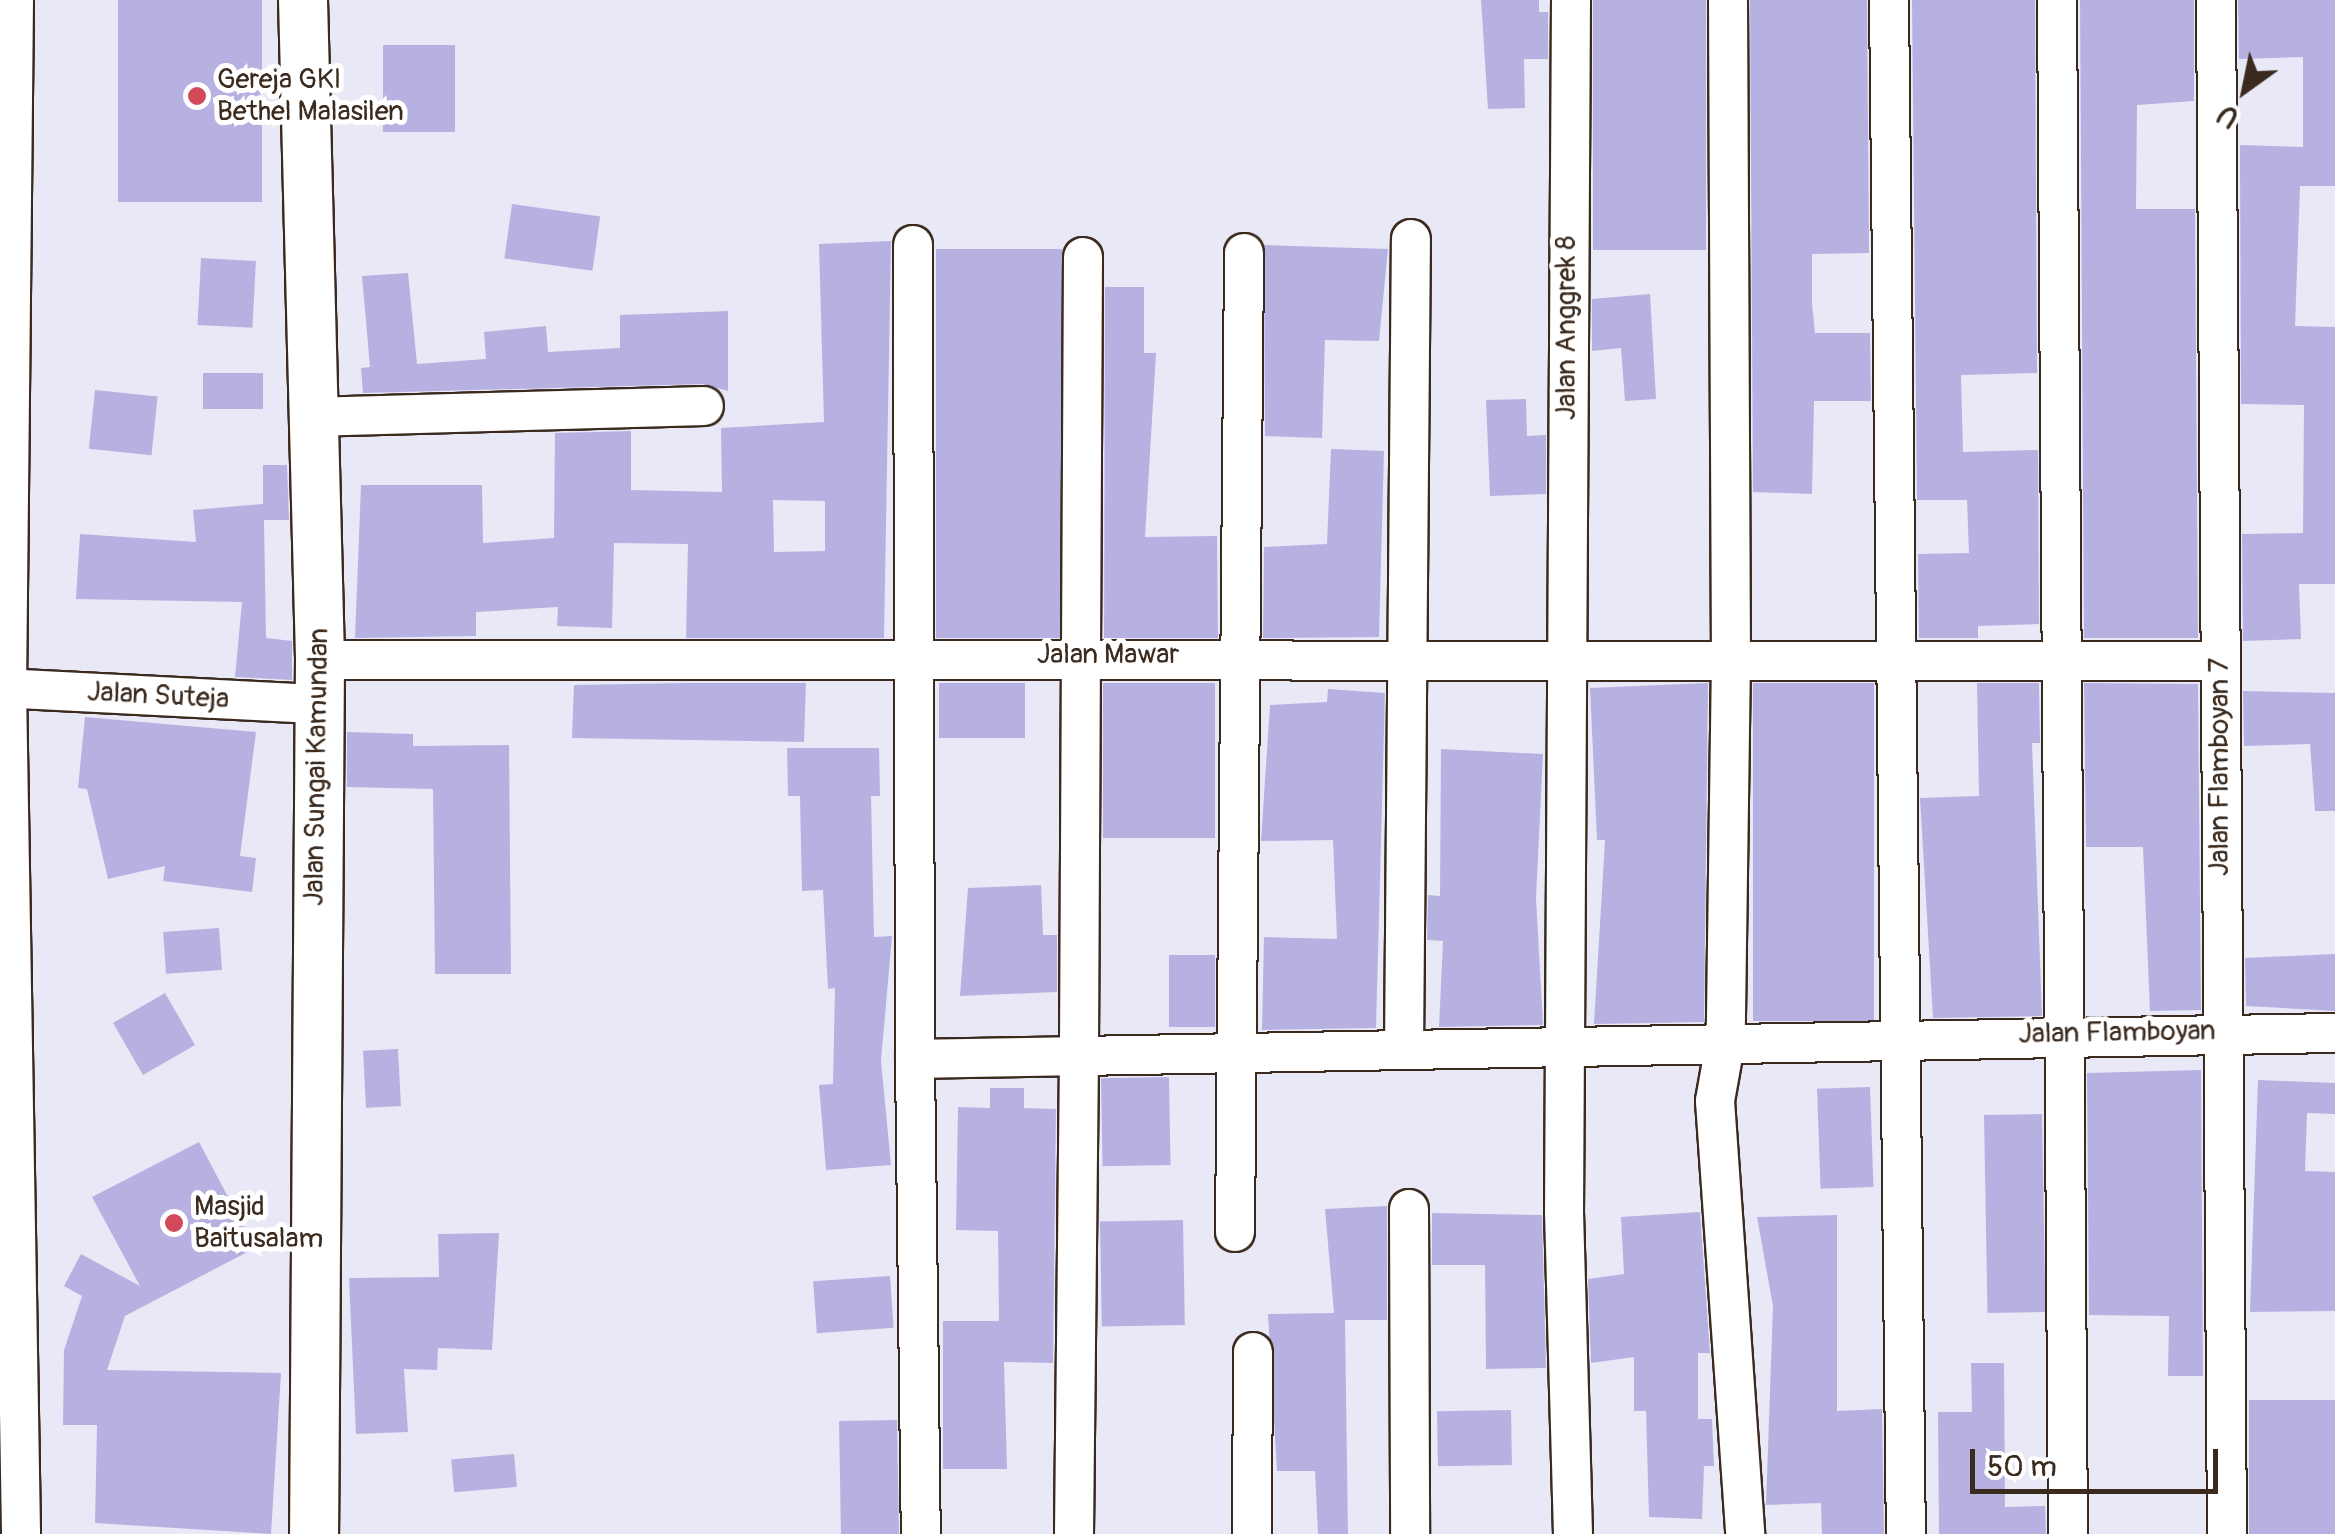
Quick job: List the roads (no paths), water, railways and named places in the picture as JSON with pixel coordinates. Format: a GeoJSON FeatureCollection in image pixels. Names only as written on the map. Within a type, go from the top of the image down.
{"type":"FeatureCollection","features":[{"type":"Feature","properties":{"kind":"main road","name":"Jalan Sungai Kamundan"},"geometry":{"type":"LineString","coordinates":[[303,0],[318,682],[314,1534]]}},
{"type":"Feature","properties":{"kind":"street"},"geometry":{"type":"LineString","coordinates":[[14,0],[3,688],[21,1534]]}},
{"type":"Feature","properties":{"kind":"street","name":"Jalan Anggrek 8"},"geometry":{"type":"LineString","coordinates":[[1570,0],[1565,1051],[1573,1534]]}},
{"type":"Feature","properties":{"kind":"street"},"geometry":{"type":"LineString","coordinates":[[1728,0],[1731,658],[1726,1039],[1716,1141],[1745,1534]]}},
{"type":"Feature","properties":{"kind":"street"},"geometry":{"type":"LineString","coordinates":[[1889,0],[1906,1534]]}},
{"type":"Feature","properties":{"kind":"street"},"geometry":{"type":"LineString","coordinates":[[2056,0],[2068,1534]]}},
{"type":"Feature","properties":{"kind":"street","name":"Jalan Flamboyan 7"},"geometry":{"type":"LineString","coordinates":[[2216,0],[2220,1031],[2227,1534]]}},
{"type":"Feature","properties":{"kind":"street"},"geometry":{"type":"LineString","coordinates":[[1404,1050],[1411,239]]}},
{"type":"Feature","properties":{"kind":"street"},"geometry":{"type":"LineString","coordinates":[[913,245],[911,656],[921,1534]]}},
{"type":"Feature","properties":{"kind":"street"},"geometry":{"type":"LineString","coordinates":[[1236,1232],[1241,1050],[1238,656],[1244,253]]}},
{"type":"Feature","properties":{"kind":"street"},"geometry":{"type":"LineString","coordinates":[[1074,1534],[1084,257]]}},
{"type":"Feature","properties":{"kind":"street"},"geometry":{"type":"LineString","coordinates":[[311,417],[704,406]]}},
{"type":"Feature","properties":{"kind":"street","name":"Jalan Mawar"},"geometry":{"type":"LineString","coordinates":[[318,682],[911,656],[1078,654],[1407,660],[1568,657],[2220,661]]}},
{"type":"Feature","properties":{"kind":"street","name":"Jalan Suteja"},"geometry":{"type":"LineString","coordinates":[[3,688],[318,682]]}},
{"type":"Feature","properties":{"kind":"street","name":"Jalan Flamboyan"},"geometry":{"type":"LineString","coordinates":[[915,1059],[1241,1050],[1565,1051],[1726,1039],[2335,1032]]}},
{"type":"Feature","properties":{"kind":"street"},"geometry":{"type":"LineString","coordinates":[[1409,1209],[1410,1534]]}},
{"type":"Feature","properties":{"kind":"street"},"geometry":{"type":"LineString","coordinates":[[1252,1352],[1252,1534]]}},
{"type":"Feature","properties":{"kind":"place","name":"Gereja GKI Bethel Malasilen"},"geometry":{"type":"Point","coordinates":[197,96]}},
{"type":"Feature","properties":{"kind":"place","name":"Masjid Baitusalam"},"geometry":{"type":"Point","coordinates":[174,1223]}}]}
